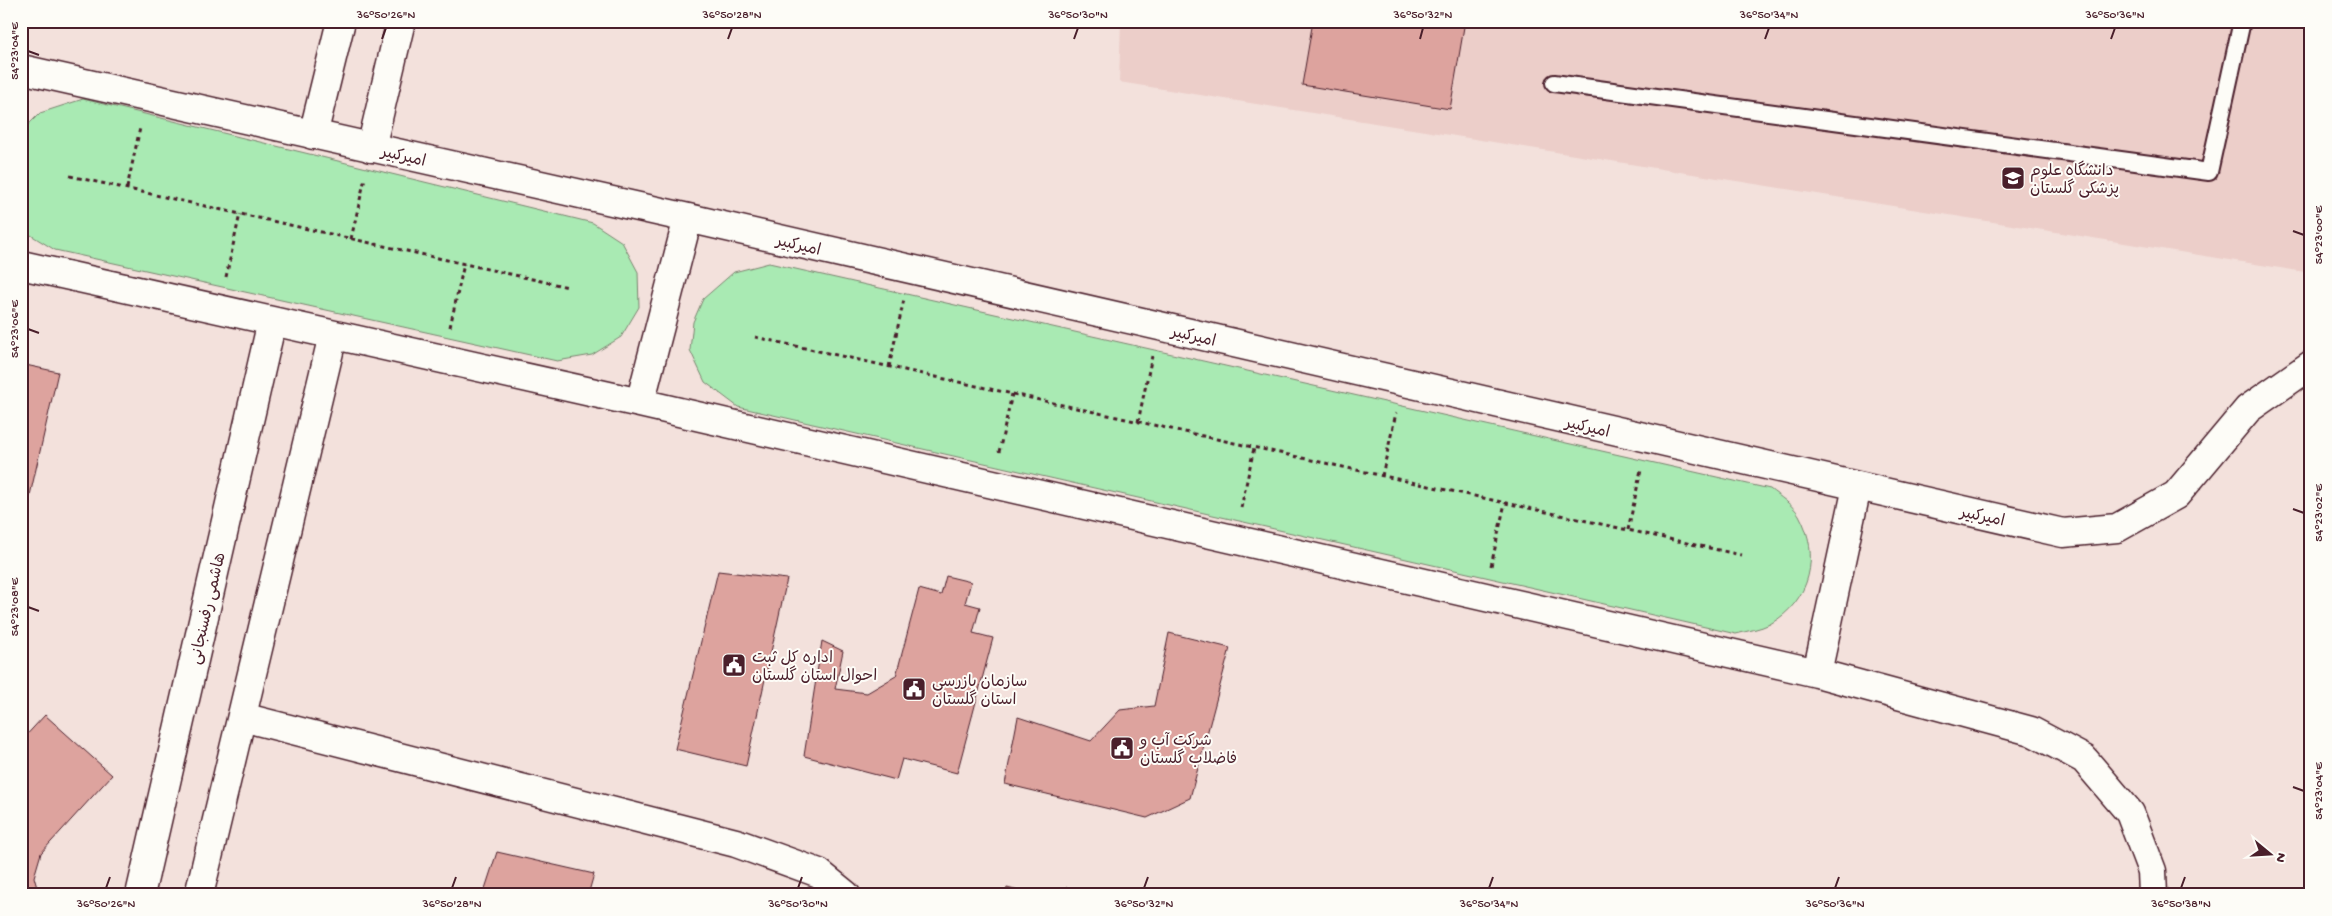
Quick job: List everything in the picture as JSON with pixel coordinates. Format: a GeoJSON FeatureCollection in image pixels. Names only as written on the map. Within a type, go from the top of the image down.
{"type":"FeatureCollection","features":[{"type":"Feature","properties":{"kind":"main road"},"geometry":{"type":"LineString","coordinates":[[313,135],[341,21]]}},
{"type":"Feature","properties":{"kind":"main road"},"geometry":{"type":"LineString","coordinates":[[372,148],[401,21]]}},
{"type":"Feature","properties":{"kind":"main road","name":"امیرکبیر"},"geometry":{"type":"LineString","coordinates":[[21,69],[688,218],[2063,533],[2117,528],[2176,495],[2248,409],[2311,365]]}},
{"type":"Feature","properties":{"kind":"main road"},"geometry":{"type":"LineString","coordinates":[[640,403],[688,218]]}},
{"type":"Feature","properties":{"kind":"main road"},"geometry":{"type":"LineString","coordinates":[[21,265],[640,403],[1818,673],[2031,731],[2084,759],[2130,813],[2152,871],[2154,895]]}},
{"type":"Feature","properties":{"kind":"main road","name":"هاشمی رفسنجانی"},"geometry":{"type":"LineString","coordinates":[[140,895],[272,321]]}},
{"type":"Feature","properties":{"kind":"main road"},"geometry":{"type":"LineString","coordinates":[[199,895],[333,335]]}},
{"type":"Feature","properties":{"kind":"main road"},"geometry":{"type":"LineString","coordinates":[[1818,673],[1856,487]]}},
{"type":"Feature","properties":{"kind":"main road"},"geometry":{"type":"LineString","coordinates":[[242,717],[736,843],[818,873],[846,895]]}},
{"type":"Feature","properties":{"kind":"lane"},"geometry":{"type":"LineString","coordinates":[[1554,83],[2209,172],[2242,21]]}},
{"type":"Feature","properties":{"kind":"path"},"geometry":{"type":"LineString","coordinates":[[127,188],[147,97]]}},
{"type":"Feature","properties":{"kind":"path"},"geometry":{"type":"LineString","coordinates":[[351,239],[372,148]]}},
{"type":"Feature","properties":{"kind":"path"},"geometry":{"type":"LineString","coordinates":[[70,176],[568,287]]}},
{"type":"Feature","properties":{"kind":"path"},"geometry":{"type":"LineString","coordinates":[[219,309],[240,214]]}},
{"type":"Feature","properties":{"kind":"path"},"geometry":{"type":"LineString","coordinates":[[443,360],[464,264]]}},
{"type":"Feature","properties":{"kind":"path"},"geometry":{"type":"LineString","coordinates":[[888,367],[910,270]]}},
{"type":"Feature","properties":{"kind":"path"},"geometry":{"type":"LineString","coordinates":[[1138,422],[1158,327]]}},
{"type":"Feature","properties":{"kind":"path"},"geometry":{"type":"LineString","coordinates":[[755,337],[1741,555]]}},
{"type":"Feature","properties":{"kind":"path"},"geometry":{"type":"LineString","coordinates":[[1382,476],[1403,383]]}},
{"type":"Feature","properties":{"kind":"path"},"geometry":{"type":"LineString","coordinates":[[992,484],[1012,394]]}},
{"type":"Feature","properties":{"kind":"path"},"geometry":{"type":"LineString","coordinates":[[1628,530],[1648,439]]}},
{"type":"Feature","properties":{"kind":"path"},"geometry":{"type":"LineString","coordinates":[[1234,539],[1254,448]]}},
{"type":"Feature","properties":{"kind":"path"},"geometry":{"type":"LineString","coordinates":[[1484,596],[1505,503]]}},
{"type":"Feature","properties":{"kind":"shaded area","name":"دانشگاه علوم پزشکی گلستان"},"geometry":{"type":"Polygon","coordinates":[[[1121,21],[2311,21],[2311,273],[1119,82],[1121,21]]]}},
{"type":"Feature","properties":{"kind":"green space"},"geometry":{"type":"Polygon","coordinates":[[[83,99],[593,223],[622,242],[638,272],[639,307],[621,337],[592,355],[557,361],[55,250],[21,229],[21,132],[40,113],[83,99]]]}},
{"type":"Feature","properties":{"kind":"green space"},"geometry":{"type":"Polygon","coordinates":[[[769,263],[1770,489],[1796,511],[1806,530],[1810,546],[1808,576],[1803,590],[1795,603],[1784,614],[1766,626],[1736,634],[738,407],[705,382],[690,350],[693,322],[703,299],[734,272],[769,263]]]}},
{"type":"Feature","properties":{"kind":"building"},"geometry":{"type":"Polygon","coordinates":[[[1313,21],[1465,21],[1450,109],[1302,85],[1313,21]]]}},
{"type":"Feature","properties":{"kind":"building"},"geometry":{"type":"Polygon","coordinates":[[[21,364],[58,372],[21,535],[21,364]]]}},
{"type":"Feature","properties":{"kind":"building"},"geometry":{"type":"Polygon","coordinates":[[[718,571],[787,579],[746,766],[675,749],[718,571]]]}},
{"type":"Feature","properties":{"kind":"building"},"geometry":{"type":"Polygon","coordinates":[[[946,576],[971,582],[965,603],[980,607],[973,633],[993,638],[957,773],[902,759],[896,780],[804,756],[822,641],[843,651],[835,689],[867,693],[896,676],[919,589],[941,595],[946,576]]]}},
{"type":"Feature","properties":{"kind":"building"},"geometry":{"type":"Polygon","coordinates":[[[1169,633],[1230,648],[1190,798],[1147,818],[1005,784],[1018,717],[1091,741],[1120,710],[1154,706],[1169,633]]]}},
{"type":"Feature","properties":{"kind":"building"},"geometry":{"type":"Polygon","coordinates":[[[45,715],[112,775],[41,853],[34,877],[39,895],[21,895],[21,741],[45,715]]]}},
{"type":"Feature","properties":{"kind":"building"},"geometry":{"type":"Polygon","coordinates":[[[497,852],[594,874],[588,895],[483,895],[497,852]]]}},
{"type":"Feature","properties":{"kind":"building"},"geometry":{"type":"Polygon","coordinates":[[[1067,887],[1074,895],[1054,895],[1067,887]]]}},
{"type":"Feature","properties":{"kind":"building"},"geometry":{"type":"Polygon","coordinates":[[[1007,888],[1034,895],[1005,895],[1007,888]]]}},
{"type":"Feature","properties":{"kind":"place","name":"دانشگاه علوم پزشکی گلستان"},"geometry":{"type":"Point","coordinates":[2013,178]}},
{"type":"Feature","properties":{"kind":"place","name":"اداره کل ثبت احوال استان گلستان"},"geometry":{"type":"Point","coordinates":[734,665]}},
{"type":"Feature","properties":{"kind":"place","name":"سازمان بازرسی استان گلستان"},"geometry":{"type":"Point","coordinates":[914,689]}},
{"type":"Feature","properties":{"kind":"place","name":"شرکت آب و فاضلاب گلستان"},"geometry":{"type":"Point","coordinates":[1122,748]}}]}
